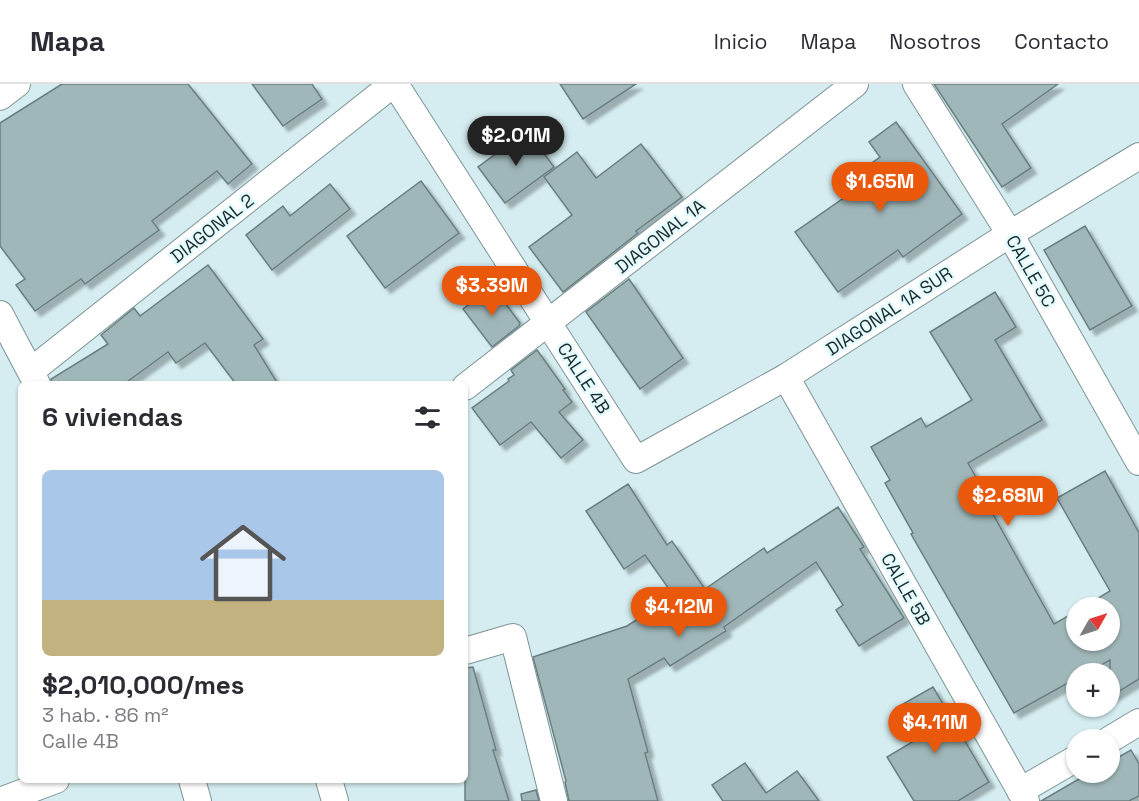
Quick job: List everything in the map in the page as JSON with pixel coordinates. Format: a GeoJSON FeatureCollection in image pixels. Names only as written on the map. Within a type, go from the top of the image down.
{"type":"FeatureCollection","features":[{"type":"Feature","properties":{"kind":"street"},"geometry":{"type":"LineString","coordinates":[[0,98],[17,84]]}},
{"type":"Feature","properties":{"kind":"street","name":"CALLE 4B"},"geometry":{"type":"LineString","coordinates":[[394,84],[636,460]]}},
{"type":"Feature","properties":{"kind":"street","name":"DIAGONAL 2"},"geometry":{"type":"LineString","coordinates":[[34,378],[394,84]]}},
{"type":"Feature","properties":{"kind":"street","name":"DIAGONAL 1A"},"geometry":{"type":"LineString","coordinates":[[468,385],[855,84]]}},
{"type":"Feature","properties":{"kind":"street","name":"CALLE 5C"},"geometry":{"type":"LineString","coordinates":[[916,84],[1010,234],[1139,462]]}},
{"type":"Feature","properties":{"kind":"street","name":"DIAGONAL 1A SUR"},"geometry":{"type":"LineString","coordinates":[[636,460],[786,377],[1010,234],[1139,156]]}},
{"type":"Feature","properties":{"kind":"street"},"geometry":{"type":"LineString","coordinates":[[0,314],[34,378]]}},
{"type":"Feature","properties":{"kind":"street","name":"CALLE 5B"},"geometry":{"type":"LineString","coordinates":[[786,377],[1023,796]]}},
{"type":"Feature","properties":{"kind":"street"},"geometry":{"type":"LineString","coordinates":[[468,650],[513,637],[554,801]]}},
{"type":"Feature","properties":{"kind":"street"},"geometry":{"type":"LineString","coordinates":[[1120,733],[1139,722]]}},
{"type":"Feature","properties":{"kind":"street"},"geometry":{"type":"LineString","coordinates":[[1023,796],[1066,766]]}},
{"type":"Feature","properties":{"kind":"street"},"geometry":{"type":"LineString","coordinates":[[0,801],[48,783]]}},
{"type":"Feature","properties":{"kind":"street"},"geometry":{"type":"LineString","coordinates":[[193,783],[198,801]]}},
{"type":"Feature","properties":{"kind":"street"},"geometry":{"type":"LineString","coordinates":[[330,783],[335,801]]}},
{"type":"Feature","properties":{"kind":"building"},"geometry":{"type":"Polygon","coordinates":[[[62,84],[188,84],[252,164],[228,184],[217,171],[152,221],[159,230],[85,284],[81,279],[35,311],[16,285],[25,279],[0,246],[0,123],[62,84]]]}},
{"type":"Feature","properties":{"kind":"building"},"geometry":{"type":"Polygon","coordinates":[[[252,84],[312,84],[322,99],[283,126],[252,84]]]}},
{"type":"Feature","properties":{"kind":"building"},"geometry":{"type":"Polygon","coordinates":[[[560,84],[636,84],[583,119],[560,84]]]}},
{"type":"Feature","properties":{"kind":"building"},"geometry":{"type":"Polygon","coordinates":[[[934,84],[1058,84],[1002,124],[1031,168],[1002,187],[934,84]]]}},
{"type":"Feature","properties":{"kind":"building"},"geometry":{"type":"Polygon","coordinates":[[[896,122],[962,214],[903,257],[898,250],[838,292],[795,232],[855,190],[848,180],[880,157],[869,142],[896,122]]]}},
{"type":"Feature","properties":{"kind":"building"},"geometry":{"type":"Polygon","coordinates":[[[527,131],[554,167],[505,203],[478,167],[527,131]]]}},
{"type":"Feature","properties":{"kind":"building"},"geometry":{"type":"Polygon","coordinates":[[[641,144],[682,197],[636,231],[638,233],[563,292],[529,247],[572,215],[544,177],[577,152],[596,178],[641,144]]]}},
{"type":"Feature","properties":{"kind":"building"},"geometry":{"type":"Polygon","coordinates":[[[421,181],[459,233],[385,288],[347,236],[421,181]]]}},
{"type":"Feature","properties":{"kind":"building"},"geometry":{"type":"Polygon","coordinates":[[[330,184],[350,209],[272,270],[246,235],[283,206],[290,216],[330,184]]]}},
{"type":"Feature","properties":{"kind":"building"},"geometry":{"type":"Polygon","coordinates":[[[1085,226],[1132,306],[1090,330],[1044,250],[1085,226]]]}},
{"type":"Feature","properties":{"kind":"building"},"geometry":{"type":"Polygon","coordinates":[[[208,265],[263,339],[254,345],[276,381],[234,381],[205,343],[176,363],[168,352],[128,381],[51,381],[51,379],[108,344],[101,335],[134,308],[140,316],[208,265]]]}},
{"type":"Feature","properties":{"kind":"building"},"geometry":{"type":"Polygon","coordinates":[[[629,279],[683,358],[640,389],[586,312],[629,279]]]}},
{"type":"Feature","properties":{"kind":"building"},"geometry":{"type":"Polygon","coordinates":[[[493,287],[520,323],[492,347],[463,309],[493,287]]]}},
{"type":"Feature","properties":{"kind":"building"},"geometry":{"type":"Polygon","coordinates":[[[995,292],[1016,327],[995,340],[1042,420],[968,463],[982,488],[979,489],[1054,624],[1066,617],[1066,651],[1120,651],[1120,597],[1100,597],[1110,591],[1057,498],[1105,471],[1139,533],[1139,679],[1120,691],[1120,663],[1110,663],[1110,660],[1105,663],[1066,663],[1066,684],[1014,713],[911,534],[913,533],[885,483],[890,480],[871,447],[921,418],[926,427],[972,400],[930,332],[995,292]]]}},
{"type":"Feature","properties":{"kind":"building"},"geometry":{"type":"Polygon","coordinates":[[[537,350],[572,402],[559,412],[583,440],[561,458],[531,422],[500,445],[472,408],[509,381],[508,379],[514,375],[511,370],[537,350]]]}},
{"type":"Feature","properties":{"kind":"building"},"geometry":{"type":"Polygon","coordinates":[[[628,484],[667,545],[672,541],[705,589],[764,548],[767,553],[838,507],[864,547],[860,549],[904,618],[859,646],[836,610],[843,605],[816,562],[724,627],[726,631],[670,666],[664,658],[628,679],[648,752],[645,753],[658,801],[569,801],[566,781],[533,657],[627,626],[674,596],[645,555],[624,569],[586,511],[628,484]]]}},
{"type":"Feature","properties":{"kind":"building"},"geometry":{"type":"Polygon","coordinates":[[[473,667],[496,750],[493,750],[509,801],[465,801],[465,783],[468,783],[468,668],[473,667]]]}},
{"type":"Feature","properties":{"kind":"building"},"geometry":{"type":"Polygon","coordinates":[[[933,687],[989,782],[958,801],[914,801],[887,757],[914,741],[896,708],[933,687]]]}},
{"type":"Feature","properties":{"kind":"building"},"geometry":{"type":"Polygon","coordinates":[[[1131,750],[1139,764],[1139,796],[1129,801],[1041,801],[1072,783],[1120,783],[1120,756],[1131,750]]]}},
{"type":"Feature","properties":{"kind":"building"},"geometry":{"type":"Polygon","coordinates":[[[745,763],[766,793],[797,771],[819,801],[723,801],[712,785],[745,763]]]}},
{"type":"Feature","properties":{"kind":"building"},"geometry":{"type":"Polygon","coordinates":[[[536,790],[539,801],[522,801],[521,794],[536,790]]]}}]}
